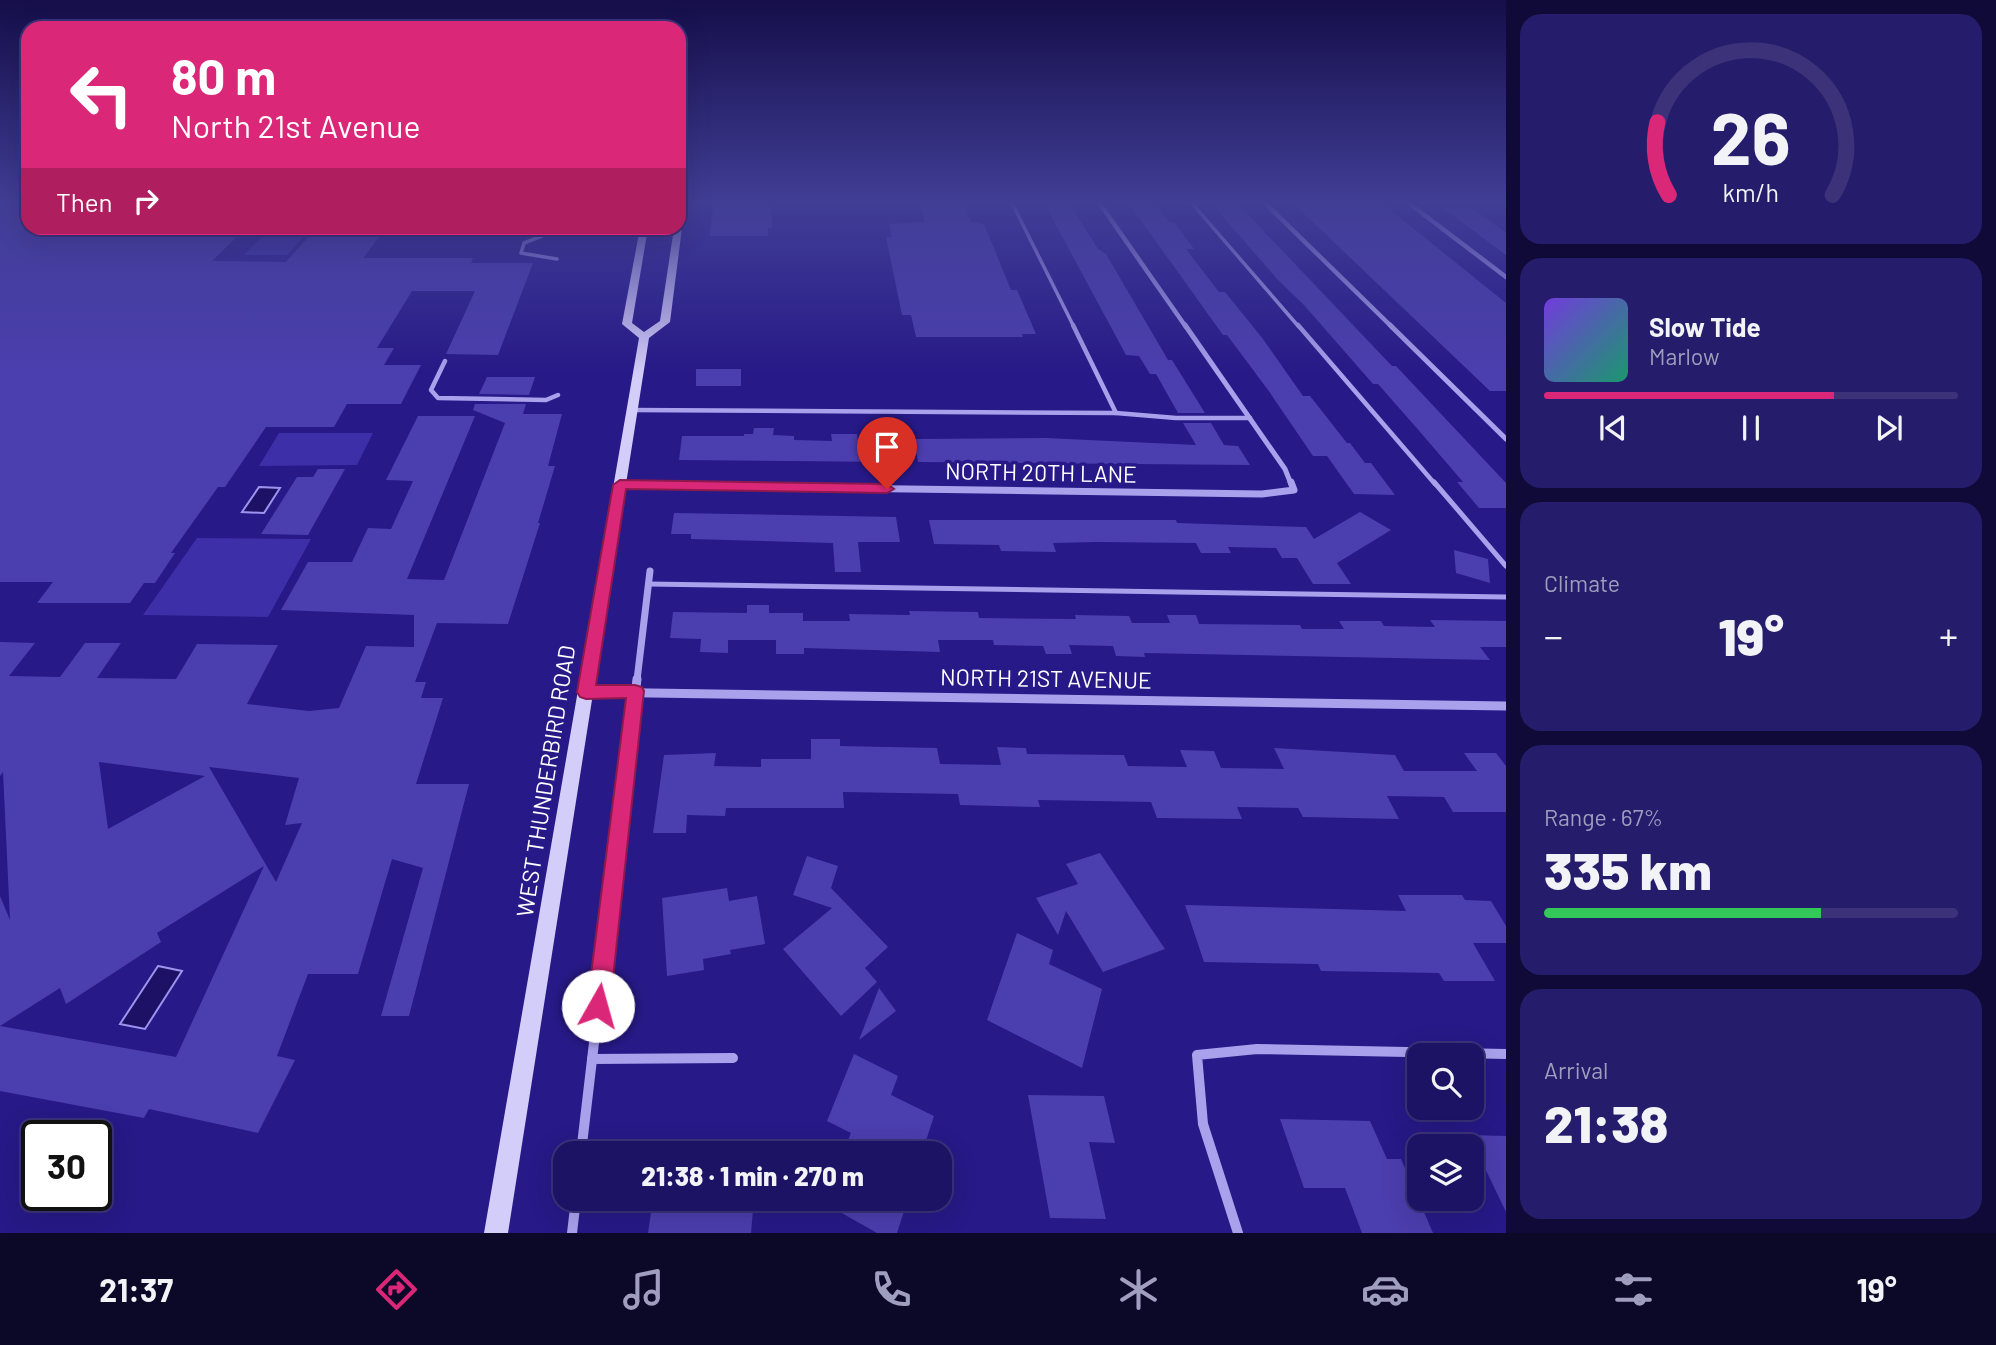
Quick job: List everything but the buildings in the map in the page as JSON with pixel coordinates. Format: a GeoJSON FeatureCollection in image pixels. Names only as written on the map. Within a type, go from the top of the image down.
{"type":"FeatureCollection","features":[{"type":"Feature","properties":{"kind":"main road"},"geometry":{"type":"LineString","coordinates":[[639,259],[627,324],[644,337],[665,322],[674,259]]}},
{"type":"Feature","properties":{"kind":"main road","name":"WEST THUNDERBIRD ROAD"},"geometry":{"type":"LineString","coordinates":[[496,1233],[644,337]]}},
{"type":"Feature","properties":{"kind":"street"},"geometry":{"type":"LineString","coordinates":[[1138,259],[1250,418]]}},
{"type":"Feature","properties":{"kind":"street"},"geometry":{"type":"LineString","coordinates":[[1322,259],[1506,439]]}},
{"type":"Feature","properties":{"kind":"street"},"geometry":{"type":"LineString","coordinates":[[1482,259],[1506,277]]}},
{"type":"Feature","properties":{"kind":"street","name":"NORTH 20TH LANE"},"geometry":{"type":"LineString","coordinates":[[620,485],[1262,494],[1294,490],[1285,469],[1250,418]]}},
{"type":"Feature","properties":{"kind":"street"},"geometry":{"type":"LineString","coordinates":[[582,1141],[650,571]]}},
{"type":"Feature","properties":{"kind":"street","name":"NORTH 21ST AVENUE"},"geometry":{"type":"LineString","coordinates":[[586,692],[1506,706]]}},
{"type":"Feature","properties":{"kind":"street"},"geometry":{"type":"LineString","coordinates":[[1238,1233],[1203,1124],[1197,1055],[1257,1049],[1506,1054]]}},
{"type":"Feature","properties":{"kind":"street"},"geometry":{"type":"LineString","coordinates":[[592,1059],[733,1058]]}},
{"type":"Feature","properties":{"kind":"street"},"geometry":{"type":"LineString","coordinates":[[572,1233],[575,1211]]}},
{"type":"Feature","properties":{"kind":"lane"},"geometry":{"type":"LineString","coordinates":[[1039,259],[1116,413]]}},
{"type":"Feature","properties":{"kind":"lane"},"geometry":{"type":"LineString","coordinates":[[1240,259],[1506,566]]}},
{"type":"Feature","properties":{"kind":"lane"},"geometry":{"type":"LineString","coordinates":[[444,361],[431,390],[438,398],[546,400],[558,395]]}},
{"type":"Feature","properties":{"kind":"lane"},"geometry":{"type":"LineString","coordinates":[[632,410],[1116,413],[1176,418],[1250,418]]}},
{"type":"Feature","properties":{"kind":"lane"},"geometry":{"type":"LineString","coordinates":[[648,584],[1506,597]]}},
{"type":"Feature","properties":{"kind":"shaded area"},"geometry":{"type":"Polygon","coordinates":[[[279,433],[373,433],[357,465],[259,466],[279,433]]]}},
{"type":"Feature","properties":{"kind":"shaded area"},"geometry":{"type":"Polygon","coordinates":[[[259,487],[280,488],[264,513],[242,512],[259,487]]]}},
{"type":"Feature","properties":{"kind":"shaded area"},"geometry":{"type":"Polygon","coordinates":[[[197,538],[311,539],[268,617],[143,615],[197,538]]]}},
{"type":"Feature","properties":{"kind":"shaded area"},"geometry":{"type":"Polygon","coordinates":[[[158,966],[182,971],[145,1029],[120,1024],[158,966]]]}},
{"type":"Feature","properties":{"kind":"route"},"geometry":{"type":"LineString","coordinates":[[598,1006],[635,691],[586,692],[620,485],[887,489]]}}]}
